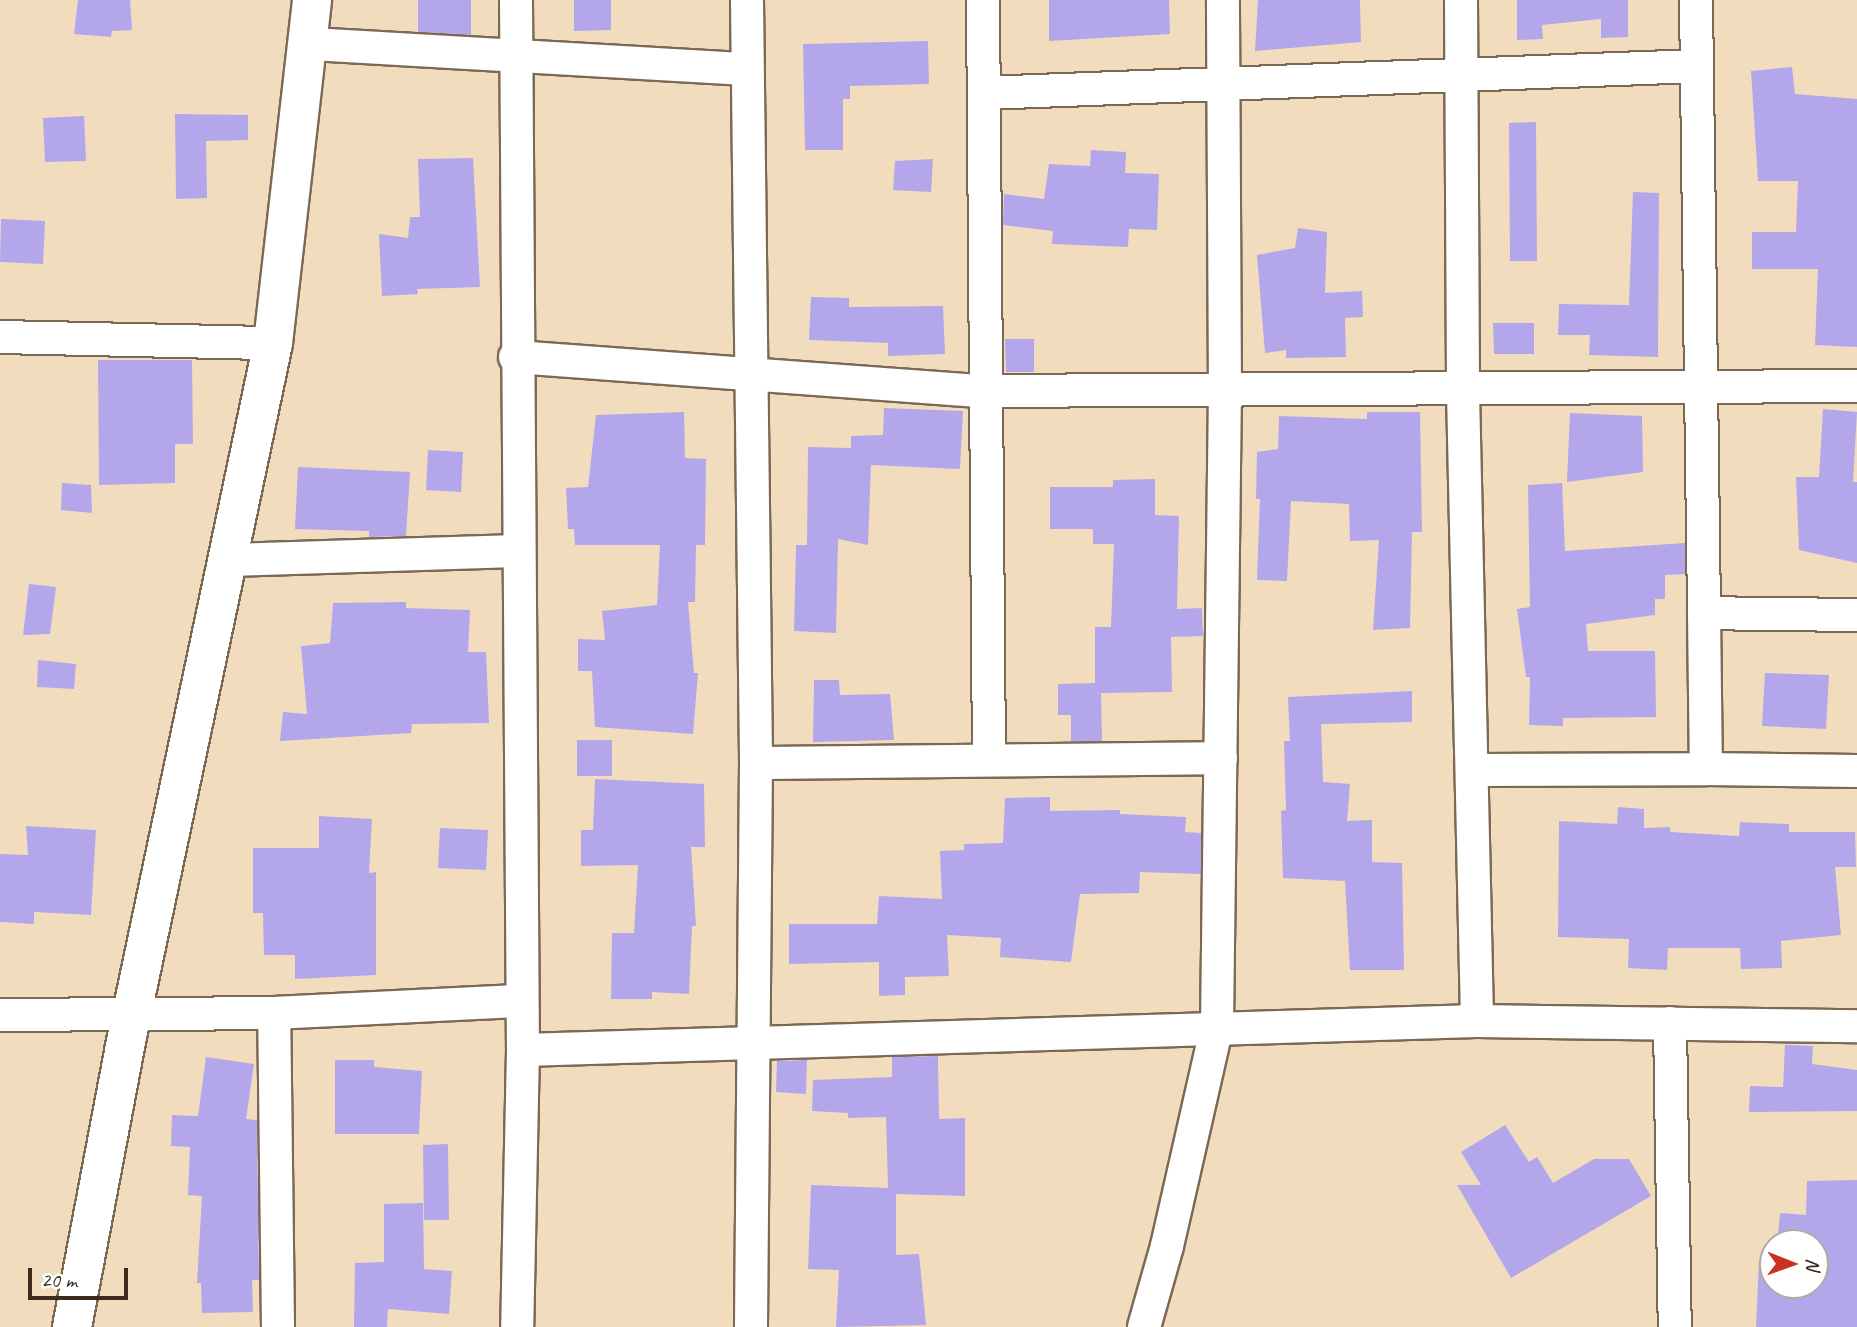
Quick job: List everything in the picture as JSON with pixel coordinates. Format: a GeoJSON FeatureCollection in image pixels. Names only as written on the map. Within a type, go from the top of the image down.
{"type":"FeatureCollection","features":[{"type":"Feature","properties":{"kind":"street"},"geometry":{"type":"LineString","coordinates":[[72,1327],[132,1012],[230,559],[273,343],[310,44],[312,0]]}},
{"type":"Feature","properties":{"kind":"street"},"geometry":{"type":"LineString","coordinates":[[516,0],[515,357],[523,1050],[517,1327]]}},
{"type":"Feature","properties":{"kind":"street"},"geometry":{"type":"LineString","coordinates":[[747,0],[754,372],[756,763],[751,1327]]}},
{"type":"Feature","properties":{"kind":"street"},"geometry":{"type":"LineString","coordinates":[[983,0],[983,391],[989,760]]}},
{"type":"Feature","properties":{"kind":"street"},"geometry":{"type":"LineString","coordinates":[[1144,1327],[1167,1246],[1217,1026],[1225,393],[1223,0]]}},
{"type":"Feature","properties":{"kind":"street"},"geometry":{"type":"LineString","coordinates":[[1461,0],[1464,392],[1477,1021]]}},
{"type":"Feature","properties":{"kind":"street"},"geometry":{"type":"LineString","coordinates":[[1696,0],[1706,769]]}},
{"type":"Feature","properties":{"kind":"street"},"geometry":{"type":"LineString","coordinates":[[310,44],[747,69]]}},
{"type":"Feature","properties":{"kind":"street"},"geometry":{"type":"LineString","coordinates":[[984,93],[1224,87],[1460,74],[1696,66]]}},
{"type":"Feature","properties":{"kind":"street"},"geometry":{"type":"LineString","coordinates":[[0,337],[273,343]]}},
{"type":"Feature","properties":{"kind":"street"},"geometry":{"type":"LineString","coordinates":[[515,357],[754,372],[983,391],[1464,392],[1857,386]]}},
{"type":"Feature","properties":{"kind":"street"},"geometry":{"type":"LineString","coordinates":[[230,559],[517,551]]}},
{"type":"Feature","properties":{"kind":"street"},"geometry":{"type":"LineString","coordinates":[[1704,613],[1857,615]]}},
{"type":"Feature","properties":{"kind":"street"},"geometry":{"type":"LineString","coordinates":[[756,763],[1221,758]]}},
{"type":"Feature","properties":{"kind":"street"},"geometry":{"type":"LineString","coordinates":[[1472,770],[1857,771]]}},
{"type":"Feature","properties":{"kind":"street"},"geometry":{"type":"LineString","coordinates":[[0,1014],[274,1013],[522,1002]]}},
{"type":"Feature","properties":{"kind":"street"},"geometry":{"type":"LineString","coordinates":[[274,1013],[278,1327]]}},
{"type":"Feature","properties":{"kind":"street"},"geometry":{"type":"LineString","coordinates":[[523,1050],[753,1045],[1217,1026],[1477,1021],[1857,1026]]}},
{"type":"Feature","properties":{"kind":"street"},"geometry":{"type":"LineString","coordinates":[[1670,1023],[1675,1327]]}},
{"type":"Feature","properties":{"kind":"building"},"geometry":{"type":"Polygon","coordinates":[[[78,0],[130,0],[132,30],[112,31],[111,37],[74,34],[78,0]]]}},
{"type":"Feature","properties":{"kind":"building"},"geometry":{"type":"Polygon","coordinates":[[[418,0],[471,0],[471,35],[418,32],[418,0]]]}},
{"type":"Feature","properties":{"kind":"building"},"geometry":{"type":"Polygon","coordinates":[[[574,0],[611,0],[611,30],[574,31],[574,0]]]}},
{"type":"Feature","properties":{"kind":"building"},"geometry":{"type":"Polygon","coordinates":[[[1049,0],[1169,0],[1170,34],[1049,41],[1049,0]]]}},
{"type":"Feature","properties":{"kind":"building"},"geometry":{"type":"Polygon","coordinates":[[[1258,0],[1360,0],[1361,42],[1255,51],[1258,0]]]}},
{"type":"Feature","properties":{"kind":"building"},"geometry":{"type":"Polygon","coordinates":[[[1517,0],[1628,0],[1628,37],[1601,38],[1601,19],[1542,25],[1543,39],[1517,40],[1517,0]]]}},
{"type":"Feature","properties":{"kind":"building"},"geometry":{"type":"Polygon","coordinates":[[[928,41],[929,84],[850,86],[850,99],[843,99],[843,150],[805,150],[803,44],[928,41]]]}},
{"type":"Feature","properties":{"kind":"building"},"geometry":{"type":"Polygon","coordinates":[[[1792,67],[1795,94],[1857,99],[1857,347],[1815,345],[1818,269],[1752,269],[1752,232],[1796,232],[1798,181],[1758,181],[1751,71],[1792,67]]]}},
{"type":"Feature","properties":{"kind":"building"},"geometry":{"type":"Polygon","coordinates":[[[175,114],[248,115],[248,140],[206,141],[207,198],[176,199],[175,114]]]}},
{"type":"Feature","properties":{"kind":"building"},"geometry":{"type":"Polygon","coordinates":[[[84,116],[86,161],[45,162],[43,118],[84,116]]]}},
{"type":"Feature","properties":{"kind":"building"},"geometry":{"type":"Polygon","coordinates":[[[1536,122],[1537,261],[1510,261],[1509,123],[1536,122]]]}},
{"type":"Feature","properties":{"kind":"building"},"geometry":{"type":"Polygon","coordinates":[[[1091,150],[1126,152],[1125,173],[1159,174],[1157,230],[1129,229],[1128,247],[1052,244],[1053,231],[1003,225],[1004,194],[1044,199],[1049,164],[1090,166],[1091,150]]]}},
{"type":"Feature","properties":{"kind":"building"},"geometry":{"type":"Polygon","coordinates":[[[473,158],[480,287],[417,289],[418,294],[382,296],[379,234],[408,238],[410,217],[420,217],[418,159],[473,158]]]}},
{"type":"Feature","properties":{"kind":"building"},"geometry":{"type":"Polygon","coordinates":[[[933,159],[931,192],[893,190],[895,161],[933,159]]]}},
{"type":"Feature","properties":{"kind":"building"},"geometry":{"type":"Polygon","coordinates":[[[1633,192],[1659,193],[1658,357],[1589,355],[1590,335],[1558,335],[1559,304],[1629,305],[1633,192]]]}},
{"type":"Feature","properties":{"kind":"building"},"geometry":{"type":"Polygon","coordinates":[[[1,219],[45,221],[43,264],[0,262],[1,219]]]}},
{"type":"Feature","properties":{"kind":"building"},"geometry":{"type":"Polygon","coordinates":[[[1298,228],[1327,232],[1325,293],[1362,291],[1363,317],[1345,318],[1346,357],[1286,358],[1286,350],[1265,353],[1257,255],[1295,248],[1298,228]]]}},
{"type":"Feature","properties":{"kind":"building"},"geometry":{"type":"Polygon","coordinates":[[[811,297],[849,298],[849,307],[943,306],[945,354],[888,356],[888,343],[809,340],[811,297]]]}},
{"type":"Feature","properties":{"kind":"building"},"geometry":{"type":"Polygon","coordinates":[[[1493,323],[1534,323],[1534,354],[1494,354],[1493,323]]]}},
{"type":"Feature","properties":{"kind":"building"},"geometry":{"type":"Polygon","coordinates":[[[1005,339],[1034,339],[1034,372],[1006,372],[1005,339]]]}},
{"type":"Feature","properties":{"kind":"building"},"geometry":{"type":"Polygon","coordinates":[[[98,360],[192,360],[193,444],[175,444],[175,483],[99,485],[98,360]]]}},
{"type":"Feature","properties":{"kind":"building"},"geometry":{"type":"Polygon","coordinates":[[[884,408],[963,411],[960,469],[871,465],[868,545],[838,539],[836,633],[794,631],[796,545],[807,545],[808,447],[851,448],[851,436],[883,435],[884,408]]]}},
{"type":"Feature","properties":{"kind":"building"},"geometry":{"type":"Polygon","coordinates":[[[1823,409],[1857,412],[1853,482],[1857,482],[1857,563],[1799,550],[1796,477],[1819,477],[1823,409]]]}},
{"type":"Feature","properties":{"kind":"building"},"geometry":{"type":"Polygon","coordinates":[[[684,412],[685,458],[706,459],[705,545],[696,545],[695,602],[688,602],[694,673],[698,673],[693,734],[595,727],[592,671],[578,671],[578,639],[605,640],[602,611],[657,605],[660,545],[575,545],[574,529],[568,529],[566,488],[588,487],[596,415],[684,412]]]}},
{"type":"Feature","properties":{"kind":"building"},"geometry":{"type":"Polygon","coordinates":[[[1367,412],[1420,412],[1422,532],[1412,532],[1410,628],[1373,630],[1379,540],[1350,541],[1349,504],[1291,501],[1287,581],[1257,580],[1260,499],[1256,499],[1257,452],[1278,449],[1279,416],[1367,419],[1367,412]]]}},
{"type":"Feature","properties":{"kind":"building"},"geometry":{"type":"Polygon","coordinates":[[[1570,413],[1642,416],[1643,472],[1567,482],[1570,413]]]}},
{"type":"Feature","properties":{"kind":"building"},"geometry":{"type":"Polygon","coordinates":[[[428,450],[463,452],[461,492],[426,490],[428,450]]]}},
{"type":"Feature","properties":{"kind":"building"},"geometry":{"type":"Polygon","coordinates":[[[298,467],[410,472],[406,536],[369,537],[369,531],[295,529],[298,467]]]}},
{"type":"Feature","properties":{"kind":"building"},"geometry":{"type":"Polygon","coordinates":[[[1155,479],[1155,515],[1179,516],[1177,609],[1202,608],[1203,636],[1171,637],[1172,692],[1101,693],[1102,741],[1071,741],[1071,715],[1058,715],[1058,684],[1095,683],[1095,627],[1111,627],[1114,544],[1093,544],[1093,529],[1050,529],[1050,487],[1113,487],[1113,480],[1155,479]]]}},
{"type":"Feature","properties":{"kind":"building"},"geometry":{"type":"Polygon","coordinates":[[[62,483],[91,485],[92,513],[61,510],[62,483]]]}},
{"type":"Feature","properties":{"kind":"building"},"geometry":{"type":"Polygon","coordinates":[[[1562,483],[1565,551],[1685,543],[1685,574],[1665,575],[1665,599],[1655,599],[1655,615],[1586,624],[1588,651],[1655,651],[1656,717],[1563,718],[1563,726],[1529,725],[1530,677],[1526,677],[1517,609],[1530,607],[1528,485],[1562,483]]]}},
{"type":"Feature","properties":{"kind":"building"},"geometry":{"type":"Polygon","coordinates":[[[29,584],[56,587],[50,634],[23,635],[29,584]]]}},
{"type":"Feature","properties":{"kind":"building"},"geometry":{"type":"Polygon","coordinates":[[[406,602],[406,608],[470,610],[468,652],[486,652],[489,723],[412,724],[411,733],[280,741],[283,712],[307,714],[301,646],[330,643],[333,603],[406,602]]]}},
{"type":"Feature","properties":{"kind":"building"},"geometry":{"type":"Polygon","coordinates":[[[38,660],[76,664],[74,689],[37,687],[38,660]]]}},
{"type":"Feature","properties":{"kind":"building"},"geometry":{"type":"Polygon","coordinates":[[[1765,673],[1829,675],[1826,729],[1762,726],[1765,673]]]}},
{"type":"Feature","properties":{"kind":"building"},"geometry":{"type":"Polygon","coordinates":[[[814,680],[839,680],[840,695],[890,694],[894,740],[813,742],[814,680]]]}},
{"type":"Feature","properties":{"kind":"building"},"geometry":{"type":"Polygon","coordinates":[[[1412,691],[1412,722],[1321,724],[1323,782],[1350,784],[1347,821],[1372,820],[1372,862],[1402,863],[1404,970],[1350,970],[1345,881],[1283,878],[1281,811],[1286,810],[1284,741],[1290,741],[1288,697],[1412,691]]]}},
{"type":"Feature","properties":{"kind":"building"},"geometry":{"type":"Polygon","coordinates":[[[577,740],[612,740],[612,776],[577,776],[577,740]]]}},
{"type":"Feature","properties":{"kind":"building"},"geometry":{"type":"Polygon","coordinates":[[[595,779],[704,784],[705,847],[691,847],[696,926],[692,926],[689,994],[652,992],[652,999],[611,999],[612,933],[634,933],[638,865],[581,866],[581,830],[593,830],[595,779]]]}},
{"type":"Feature","properties":{"kind":"building"},"geometry":{"type":"Polygon","coordinates":[[[1050,797],[1050,811],[1120,810],[1120,814],[1186,817],[1185,832],[1201,833],[1201,874],[1140,872],[1139,893],[1080,894],[1071,962],[1000,957],[1001,938],[947,935],[949,976],[905,977],[905,995],[879,996],[879,962],[789,964],[789,924],[877,924],[879,896],[942,899],[940,851],[964,850],[964,844],[1003,843],[1005,798],[1050,797]]]}},
{"type":"Feature","properties":{"kind":"building"},"geometry":{"type":"Polygon","coordinates":[[[1618,807],[1644,809],[1644,828],[1670,827],[1670,832],[1739,836],[1740,822],[1789,824],[1789,832],[1855,832],[1856,867],[1835,867],[1841,935],[1781,941],[1782,968],[1741,969],[1740,948],[1668,948],[1667,970],[1628,968],[1629,939],[1558,937],[1559,821],[1617,824],[1618,807]]]}},
{"type":"Feature","properties":{"kind":"building"},"geometry":{"type":"Polygon","coordinates":[[[319,816],[372,819],[369,873],[376,872],[376,975],[295,979],[295,955],[264,955],[263,913],[253,913],[253,848],[319,848],[319,816]]]}},
{"type":"Feature","properties":{"kind":"building"},"geometry":{"type":"Polygon","coordinates":[[[26,826],[96,830],[91,915],[34,912],[34,924],[0,922],[0,854],[28,855],[26,826]]]}},
{"type":"Feature","properties":{"kind":"building"},"geometry":{"type":"Polygon","coordinates":[[[440,828],[488,830],[486,870],[438,868],[440,828]]]}},
{"type":"Feature","properties":{"kind":"building"},"geometry":{"type":"Polygon","coordinates":[[[1785,1045],[1813,1046],[1812,1064],[1857,1070],[1857,1111],[1749,1112],[1750,1086],[1783,1087],[1785,1045]]]}},
{"type":"Feature","properties":{"kind":"building"},"geometry":{"type":"Polygon","coordinates":[[[938,1056],[939,1119],[965,1118],[965,1196],[896,1194],[896,1255],[919,1254],[926,1325],[836,1327],[839,1270],[808,1269],[811,1185],[888,1188],[886,1117],[848,1118],[848,1113],[812,1111],[813,1080],[892,1077],[892,1057],[938,1056]]]}},
{"type":"Feature","properties":{"kind":"building"},"geometry":{"type":"Polygon","coordinates":[[[206,1057],[254,1064],[246,1119],[257,1120],[259,1280],[252,1280],[253,1312],[202,1313],[201,1283],[197,1283],[202,1196],[188,1195],[190,1147],[171,1146],[172,1115],[198,1116],[206,1057]]]}},
{"type":"Feature","properties":{"kind":"building"},"geometry":{"type":"Polygon","coordinates":[[[335,1060],[374,1060],[374,1067],[422,1071],[419,1134],[335,1134],[335,1060]]]}},
{"type":"Feature","properties":{"kind":"building"},"geometry":{"type":"Polygon","coordinates":[[[807,1060],[806,1094],[776,1092],[777,1061],[807,1060]]]}},
{"type":"Feature","properties":{"kind":"building"},"geometry":{"type":"Polygon","coordinates":[[[1505,1125],[1529,1162],[1537,1157],[1553,1183],[1594,1159],[1629,1159],[1651,1196],[1511,1278],[1457,1185],[1481,1185],[1461,1152],[1505,1125]]]}},
{"type":"Feature","properties":{"kind":"building"},"geometry":{"type":"Polygon","coordinates":[[[448,1144],[449,1220],[424,1220],[423,1145],[448,1144]]]}},
{"type":"Feature","properties":{"kind":"building"},"geometry":{"type":"Polygon","coordinates":[[[1857,1180],[1857,1327],[1756,1327],[1759,1261],[1759,1299],[1829,1299],[1829,1229],[1778,1229],[1780,1213],[1806,1215],[1807,1181],[1857,1180]]]}},
{"type":"Feature","properties":{"kind":"building"},"geometry":{"type":"Polygon","coordinates":[[[423,1203],[424,1269],[452,1271],[449,1314],[388,1309],[387,1327],[354,1327],[355,1263],[384,1262],[384,1204],[423,1203]]]}}]}
